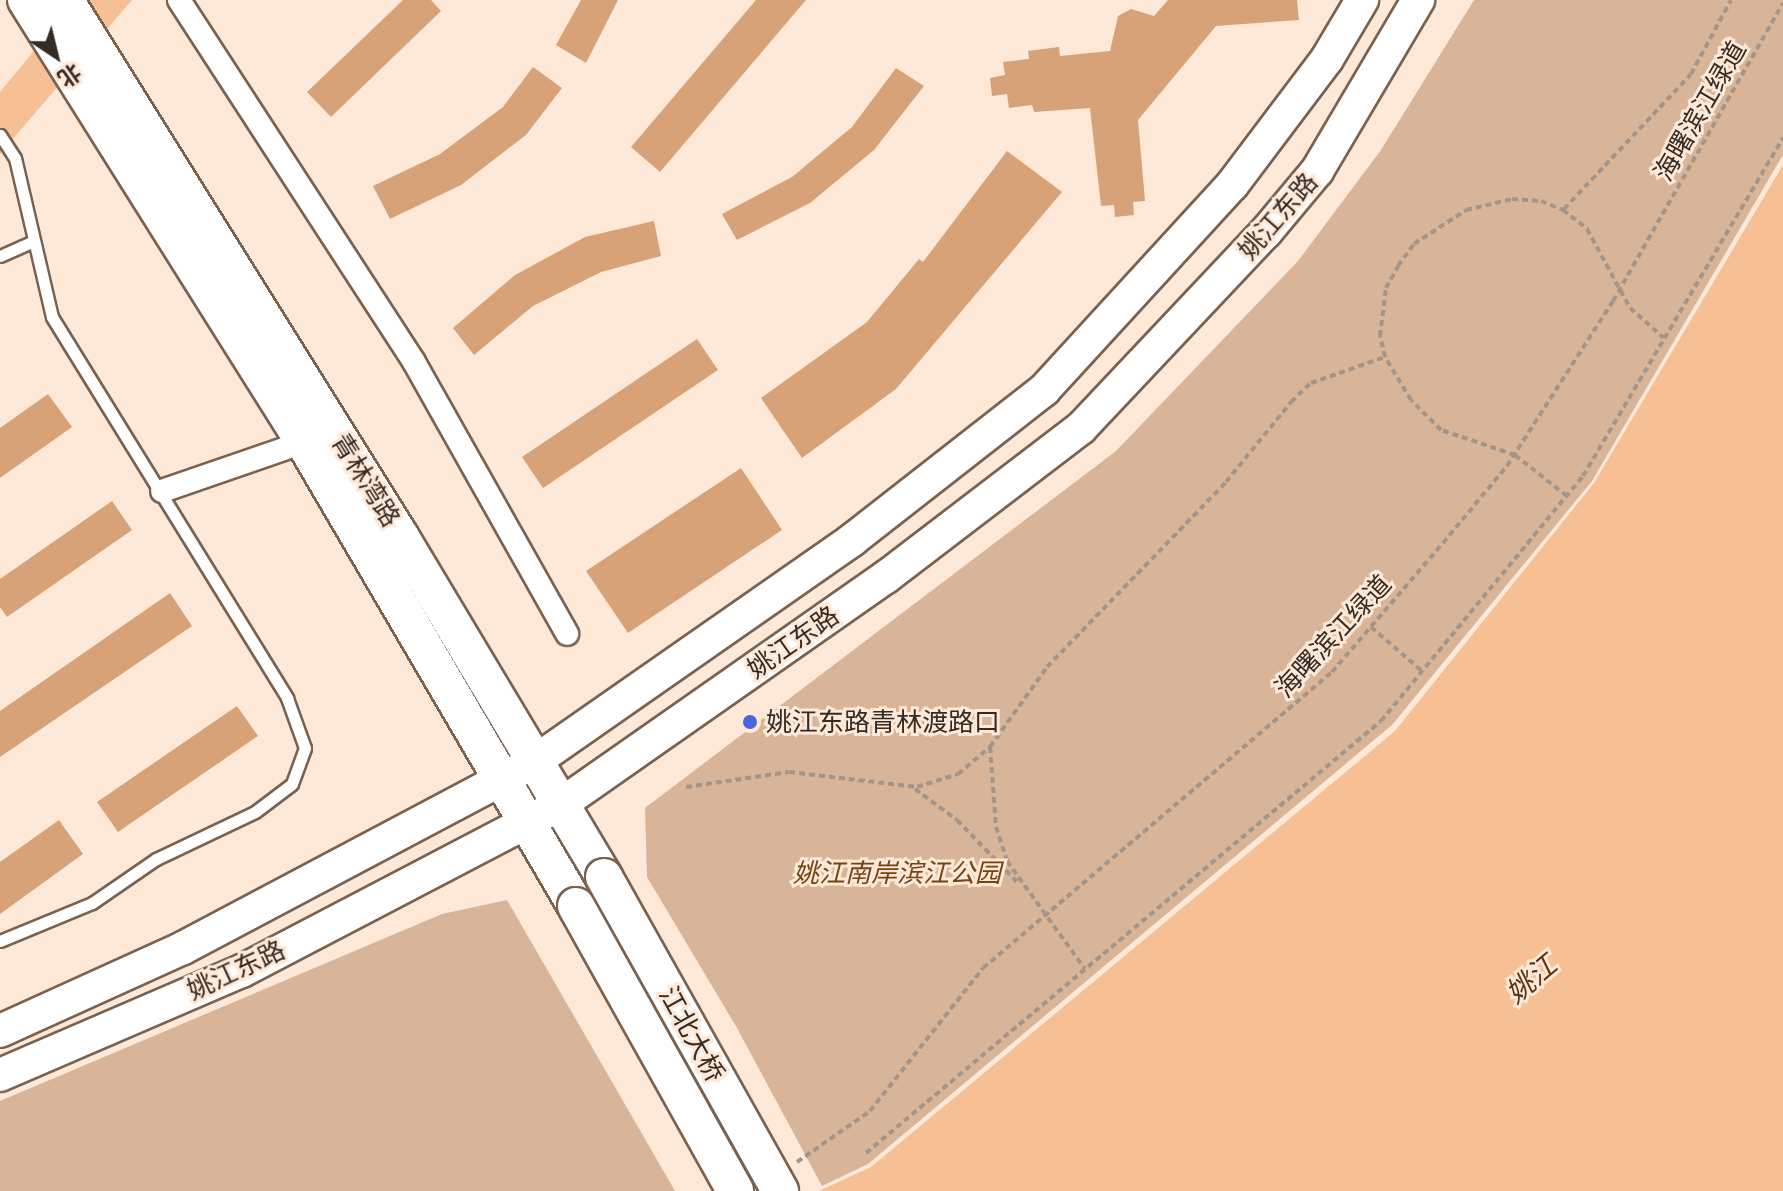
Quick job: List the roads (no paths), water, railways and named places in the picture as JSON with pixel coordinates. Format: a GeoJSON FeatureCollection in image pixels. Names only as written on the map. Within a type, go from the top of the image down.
{"type":"FeatureCollection","features":[{"type":"Feature","properties":{"kind":"main road","name":"姚江东路"},"geometry":{"type":"LineString","coordinates":[[0,1075],[242,971],[560,805],[886,577],[1081,428],[1317,171],[1418,0]]}},
{"type":"Feature","properties":{"kind":"main road","name":"姚江东路"},"geometry":{"type":"LineString","coordinates":[[0,1031],[183,948],[534,762],[852,540],[1044,390],[1232,185],[1327,59],[1353,3]]}},
{"type":"Feature","properties":{"kind":"main road","name":"青林湾路"},"geometry":{"type":"LineString","coordinates":[[49,6],[123,86],[604,877]]}},
{"type":"Feature","properties":{"kind":"main road","name":"青林湾路"},"geometry":{"type":"LineString","coordinates":[[49,6],[111,132],[304,442],[576,906]]}},
{"type":"Feature","properties":{"kind":"main road","name":"江北大桥"},"geometry":{"type":"LineString","coordinates":[[604,877],[785,1178]]}},
{"type":"Feature","properties":{"kind":"main road","name":"江北大桥"},"geometry":{"type":"LineString","coordinates":[[576,906],[735,1191]]}},
{"type":"Feature","properties":{"kind":"street"},"geometry":{"type":"LineString","coordinates":[[179,0],[414,362],[567,634]]}},
{"type":"Feature","properties":{"kind":"street"},"geometry":{"type":"LineString","coordinates":[[162,491],[304,442]]}},
{"type":"Feature","properties":{"kind":"lane"},"geometry":{"type":"LineString","coordinates":[[0,135],[15,158],[52,317],[106,412],[162,491],[264,667],[287,698],[305,748],[292,784],[255,812],[127,876],[92,903],[0,941]]}},
{"type":"Feature","properties":{"kind":"lane"},"geometry":{"type":"LineString","coordinates":[[0,256],[34,241]]}},
{"type":"Feature","properties":{"kind":"water"},"geometry":{"type":"Polygon","coordinates":[[[76,0],[132,0],[0,154],[0,92],[76,0]]]}},
{"type":"Feature","properties":{"kind":"water","name":"姚江"},"geometry":{"type":"Polygon","coordinates":[[[1783,165],[1783,1191],[819,1191],[871,1167],[1395,731],[1594,483],[1783,165]]]}},
{"type":"Feature","properties":{"kind":"place","name":"姚江东路青林渡路口"},"geometry":{"type":"Point","coordinates":[750,722]}},
{"type":"Feature","properties":{"kind":"park label","name":"姚江南岸滨江公园"},"geometry":{"type":"Point","coordinates":[897,873]}}]}
